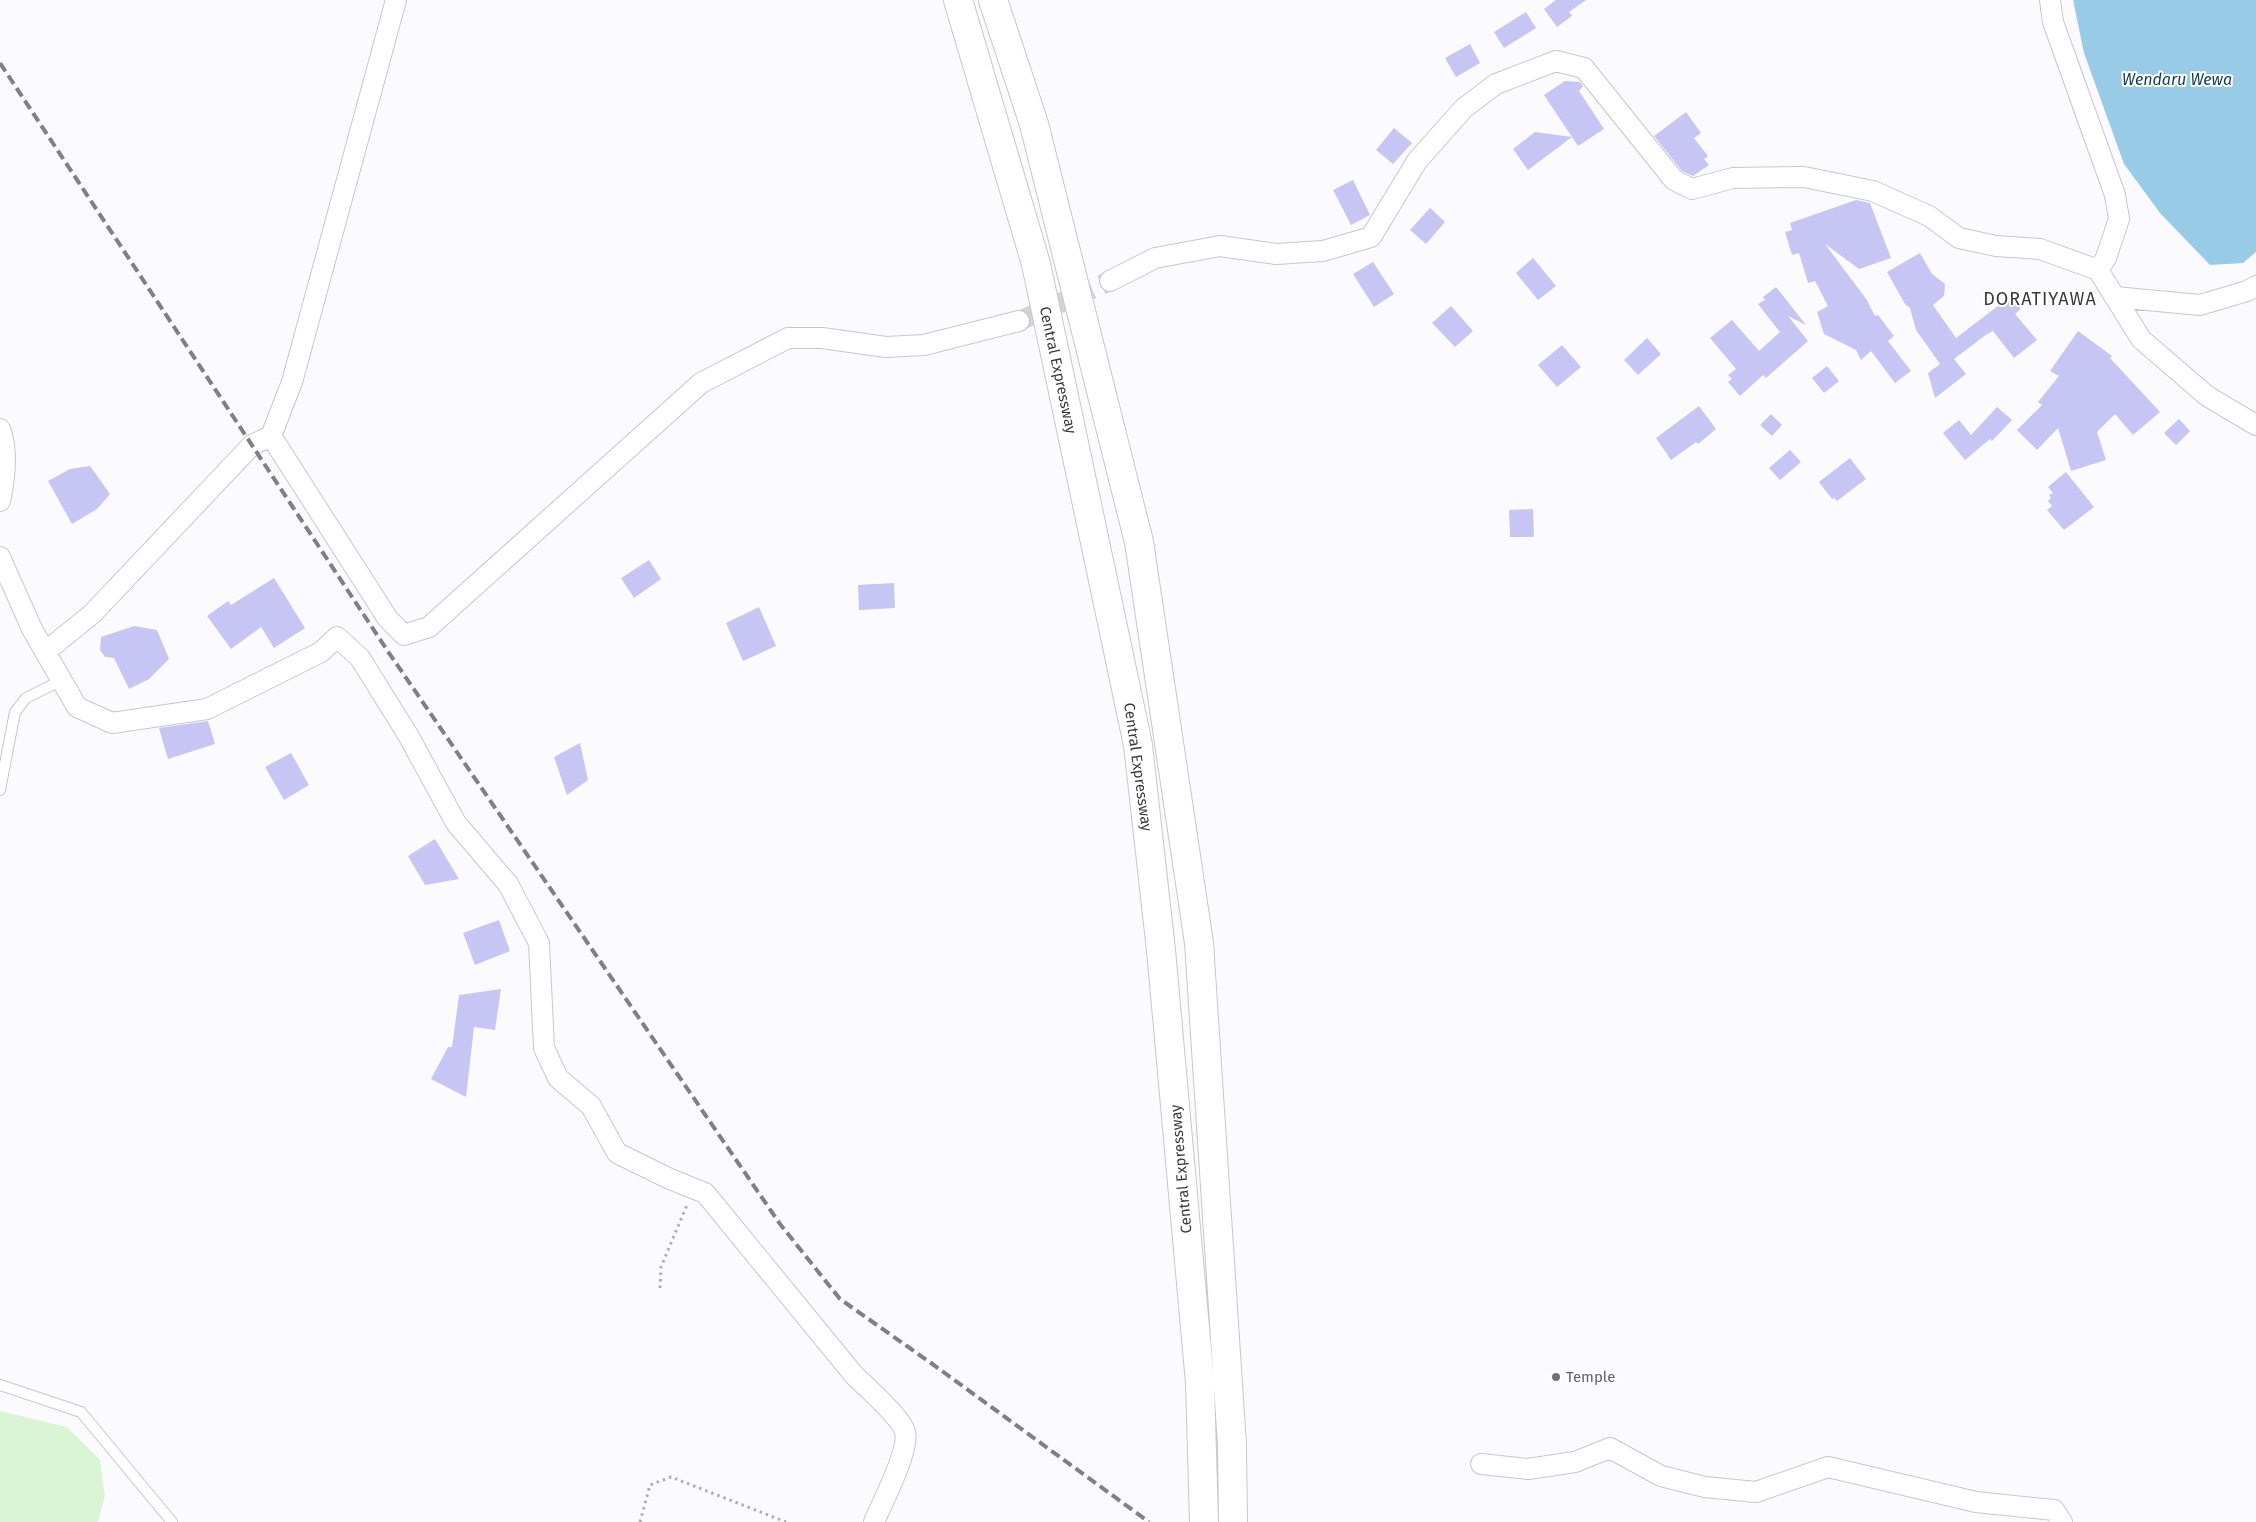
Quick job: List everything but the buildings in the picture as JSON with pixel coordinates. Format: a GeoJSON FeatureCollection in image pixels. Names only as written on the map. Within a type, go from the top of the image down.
{"type":"FeatureCollection","features":[{"type":"Feature","properties":{"kind":"highway","name":"Central Expressway"},"geometry":{"type":"LineString","coordinates":[[958,0],[1036,264],[1138,745],[1161,950],[1200,1383],[1204,1522]]}},
{"type":"Feature","properties":{"kind":"highway"},"geometry":{"type":"LineString","coordinates":[[993,0],[1034,124],[1139,542],[1199,943],[1232,1445],[1233,1522]]}},
{"type":"Feature","properties":{"kind":"street"},"geometry":{"type":"LineString","coordinates":[[45,652],[92,614],[252,445],[271,436],[292,382],[396,0]]}},
{"type":"Feature","properties":{"kind":"street"},"geometry":{"type":"LineString","coordinates":[[2050,0],[2053,22],[2115,195],[2119,219],[2106,258],[2098,270]]}},
{"type":"Feature","properties":{"kind":"street"},"geometry":{"type":"LineString","coordinates":[[1110,281],[1155,258],[1220,246],[1276,254],[1323,251],[1371,237],[1417,161],[1464,108],[1496,84],[1556,62],[1584,68],[1674,180],[1692,189],[1733,178],[1804,177],[1830,182],[1881,195],[1929,216],[1959,238],[1996,246],[2040,249],[2098,270],[2141,339],[2207,396],[2256,425]]}},
{"type":"Feature","properties":{"kind":"street"},"geometry":{"type":"LineString","coordinates":[[2115,297],[2200,305],[2247,291],[2256,286]]}},
{"type":"Feature","properties":{"kind":"street"},"geometry":{"type":"LineString","coordinates":[[271,436],[388,619],[404,635],[429,627],[702,383],[788,338],[822,338],[886,347],[924,345],[1019,321]]}},
{"type":"Feature","properties":{"kind":"street"},"geometry":{"type":"LineString","coordinates":[[0,428],[5,441],[4,485],[0,501]]}},
{"type":"Feature","properties":{"kind":"street"},"geometry":{"type":"LineString","coordinates":[[0,557],[32,629],[77,707],[112,723],[207,709],[321,652],[337,637],[360,658],[408,735],[456,823],[508,884],[539,944],[544,1048],[558,1078],[591,1106],[618,1153],[670,1179],[705,1193],[854,1375],[881,1400],[905,1431],[905,1449],[874,1522]]}},
{"type":"Feature","properties":{"kind":"street"},"geometry":{"type":"LineString","coordinates":[[1481,1464],[1528,1470],[1575,1462],[1610,1448],[1661,1476],[1705,1487],[1756,1492],[1828,1467],[1976,1502],[2054,1510],[2062,1522]]}},
{"type":"Feature","properties":{"kind":"lane"},"geometry":{"type":"LineString","coordinates":[[0,790],[15,712],[26,698],[62,680]]}},
{"type":"Feature","properties":{"kind":"lane"},"geometry":{"type":"LineString","coordinates":[[0,1385],[81,1412],[172,1522]]}},
{"type":"Feature","properties":{"kind":"path"},"geometry":{"type":"LineString","coordinates":[[660,1288],[661,1267],[694,1188]]}},
{"type":"Feature","properties":{"kind":"path"},"geometry":{"type":"LineString","coordinates":[[640,1522],[650,1485],[672,1477],[786,1522]]}},
{"type":"Feature","properties":{"kind":"green space"},"geometry":{"type":"Polygon","coordinates":[[[0,1411],[67,1427],[100,1460],[105,1496],[98,1522],[0,1522],[0,1411]]]}},
{"type":"Feature","properties":{"kind":"water","name":"Wendaru Wewa"},"geometry":{"type":"Polygon","coordinates":[[[2073,0],[2256,0],[2256,252],[2243,263],[2210,265],[2160,213],[2124,164],[2084,53],[2073,0]]]}},
{"type":"Feature","properties":{"kind":"tunnel"},"geometry":{"type":"LineString","coordinates":[[1019,321],[1110,281]]}},
{"type":"Feature","properties":{"kind":"railway"},"geometry":{"type":"LineString","coordinates":[[0,63],[387,650],[780,1224],[840,1299],[1149,1522]]}},
{"type":"Feature","properties":{"kind":"place","name":"Temple"},"geometry":{"type":"Point","coordinates":[1556,1377]}},
{"type":"Feature","properties":{"kind":"district","name":"DORATIYAWA"},"geometry":{"type":"Point","coordinates":[2040,299]}}]}
